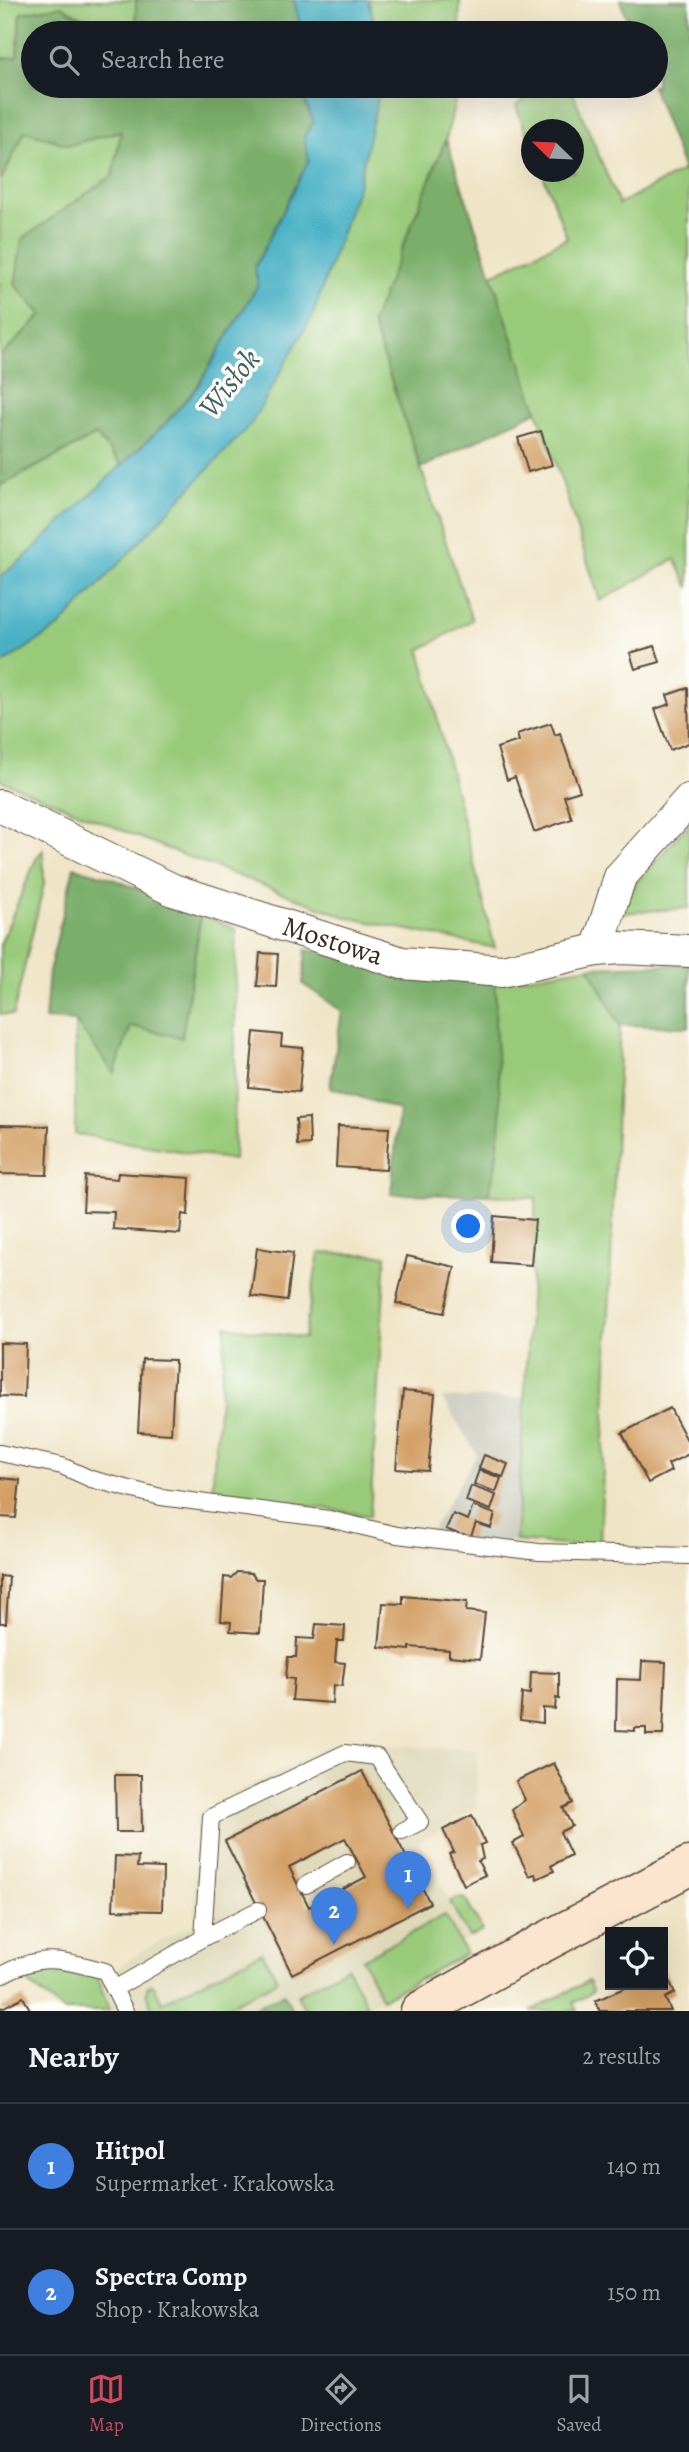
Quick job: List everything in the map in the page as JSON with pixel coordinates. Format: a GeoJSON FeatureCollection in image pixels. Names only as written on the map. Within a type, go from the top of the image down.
{"type":"FeatureCollection","features":[{"type":"Feature","properties":{"kind":"main road"},"geometry":{"type":"LineString","coordinates":[[420,2011],[689,1867]]}},
{"type":"Feature","properties":{"kind":"street"},"geometry":{"type":"LineString","coordinates":[[597,950],[620,877],[689,800]]}},
{"type":"Feature","properties":{"kind":"street","name":"Mostowa"},"geometry":{"type":"LineString","coordinates":[[0,806],[173,890],[402,963],[502,971],[597,950],[620,948],[689,951]]}},
{"type":"Feature","properties":{"kind":"lane"},"geometry":{"type":"LineString","coordinates":[[0,1453],[62,1466],[91,1479],[160,1497],[329,1519],[397,1535],[539,1552],[689,1556]]}},
{"type":"Feature","properties":{"kind":"lane"},"geometry":{"type":"LineString","coordinates":[[203,1938],[211,1817],[345,1753],[377,1757],[420,1822],[402,1831]]}},
{"type":"Feature","properties":{"kind":"lane"},"geometry":{"type":"LineString","coordinates":[[306,1885],[347,1862]]}},
{"type":"Feature","properties":{"kind":"lane"},"geometry":{"type":"LineString","coordinates":[[114,1989],[258,1910]]}},
{"type":"Feature","properties":{"kind":"lane"},"geometry":{"type":"LineString","coordinates":[[0,1976],[18,1966],[56,1959],[105,1971],[125,2011]]}},
{"type":"Feature","properties":{"kind":"shaded area"},"geometry":{"type":"Polygon","coordinates":[[[442,1398],[522,1398],[516,1541],[424,1543],[477,1454],[442,1398]]]}},
{"type":"Feature","properties":{"kind":"shaded area"},"geometry":{"type":"Polygon","coordinates":[[[335,1742],[478,1750],[476,1807],[419,1842],[450,1901],[465,1899],[483,1931],[460,1943],[445,1916],[362,1959],[382,1999],[367,2005],[347,1968],[298,1996],[306,2011],[292,2011],[284,1993],[249,2011],[109,2011],[100,1980],[140,1952],[195,1923],[195,1814],[335,1742]]]}},
{"type":"Feature","properties":{"kind":"green space"},"geometry":{"type":"Polygon","coordinates":[[[0,0],[136,0],[136,21],[88,21],[61,6],[21,13],[17,57],[0,59],[0,0]]]}},
{"type":"Feature","properties":{"kind":"green space"},"geometry":{"type":"Polygon","coordinates":[[[136,0],[294,0],[299,21],[136,21],[136,0]]]}},
{"type":"Feature","properties":{"kind":"green space"},"geometry":{"type":"Polygon","coordinates":[[[368,0],[460,0],[459,21],[374,21],[368,0]]]}},
{"type":"Feature","properties":{"kind":"green space"},"geometry":{"type":"Polygon","coordinates":[[[620,0],[689,0],[689,184],[657,98],[668,98],[668,21],[628,21],[620,0]]]}},
{"type":"Feature","properties":{"kind":"green space"},"geometry":{"type":"Polygon","coordinates":[[[61,6],[88,21],[21,21],[21,98],[309,98],[305,103],[314,122],[304,136],[309,160],[255,267],[258,285],[197,387],[165,424],[122,465],[96,435],[0,486],[0,357],[42,315],[15,285],[22,239],[113,175],[121,131],[69,145],[25,131],[0,182],[0,59],[17,57],[21,13],[61,6]]]}},
{"type":"Feature","properties":{"kind":"green space"},"geometry":{"type":"Polygon","coordinates":[[[376,98],[456,98],[446,139],[372,323],[472,620],[420,650],[495,948],[346,917],[175,852],[0,780],[0,665],[59,627],[312,317],[358,186],[376,98]]]}},
{"type":"Feature","properties":{"kind":"green space"},"geometry":{"type":"Polygon","coordinates":[[[527,98],[575,98],[584,119],[521,119],[516,106],[527,98]]]}},
{"type":"Feature","properties":{"kind":"green space"},"geometry":{"type":"Polygon","coordinates":[[[584,120],[619,204],[684,170],[689,184],[689,588],[675,559],[600,601],[563,485],[490,276],[567,238],[546,182],[584,182],[584,120]]]}},
{"type":"Feature","properties":{"kind":"green space"},"geometry":{"type":"Polygon","coordinates":[[[25,131],[69,145],[121,131],[114,175],[22,239],[42,315],[0,357],[0,182],[25,131]]]}},
{"type":"Feature","properties":{"kind":"green space"},"geometry":{"type":"Polygon","coordinates":[[[446,139],[537,411],[421,468],[372,323],[446,139]]]}},
{"type":"Feature","properties":{"kind":"green space"},"geometry":{"type":"Polygon","coordinates":[[[97,435],[122,465],[24,558],[0,577],[0,486],[97,435]]]}},
{"type":"Feature","properties":{"kind":"green space"},"geometry":{"type":"Polygon","coordinates":[[[689,824],[689,908],[620,913],[636,883],[689,824]]]}},
{"type":"Feature","properties":{"kind":"green space"},"geometry":{"type":"Polygon","coordinates":[[[43,850],[44,884],[13,1015],[0,1014],[0,945],[37,857],[43,850]]]}},
{"type":"Feature","properties":{"kind":"green space"},"geometry":{"type":"Polygon","coordinates":[[[74,867],[108,877],[201,914],[182,1038],[131,1026],[114,1073],[75,1021],[45,1019],[49,972],[74,867]]]}},
{"type":"Feature","properties":{"kind":"green space"},"geometry":{"type":"Polygon","coordinates":[[[201,914],[236,929],[234,1160],[75,1134],[75,1021],[115,1072],[131,1026],[201,914]]]}},
{"type":"Feature","properties":{"kind":"green space"},"geometry":{"type":"Polygon","coordinates":[[[306,950],[496,982],[495,1023],[501,1118],[495,1169],[488,1195],[391,1194],[399,1110],[330,1087],[342,1011],[303,984],[306,950]]]}},
{"type":"Feature","properties":{"kind":"green space"},"geometry":{"type":"Polygon","coordinates":[[[689,964],[689,1027],[620,1025],[589,967],[689,964]]]}},
{"type":"Feature","properties":{"kind":"green space"},"geometry":{"type":"Polygon","coordinates":[[[589,967],[620,1025],[600,1548],[516,1541],[536,1198],[488,1195],[495,1169],[501,1118],[495,1023],[496,982],[589,967]]]}},
{"type":"Feature","properties":{"kind":"green space"},"geometry":{"type":"Polygon","coordinates":[[[319,1253],[386,1255],[370,1516],[212,1490],[226,1326],[304,1338],[319,1253]]]}},
{"type":"Feature","properties":{"kind":"green space"},"geometry":{"type":"Polygon","coordinates":[[[457,1898],[465,1899],[483,1931],[469,1937],[450,1902],[457,1898]]]}},
{"type":"Feature","properties":{"kind":"green space"},"geometry":{"type":"Polygon","coordinates":[[[445,1915],[466,1954],[382,1999],[362,1959],[445,1915]]]}},
{"type":"Feature","properties":{"kind":"green space"},"geometry":{"type":"Polygon","coordinates":[[[262,1952],[278,1980],[275,1982],[219,2011],[153,2011],[146,1992],[148,1986],[153,1984],[162,2002],[262,1952]]]}},
{"type":"Feature","properties":{"kind":"green space"},"geometry":{"type":"Polygon","coordinates":[[[40,1966],[97,1975],[109,2011],[63,2011],[20,1976],[40,1966]]]}},
{"type":"Feature","properties":{"kind":"green space"},"geometry":{"type":"Polygon","coordinates":[[[347,1967],[367,2005],[356,2011],[306,2011],[297,1995],[347,1967]]]}},
{"type":"Feature","properties":{"kind":"green space"},"geometry":{"type":"Polygon","coordinates":[[[588,1981],[593,1992],[573,2003],[577,2011],[531,2011],[588,1981]]]}},
{"type":"Feature","properties":{"kind":"green space"},"geometry":{"type":"Polygon","coordinates":[[[284,1993],[292,2011],[249,2011],[284,1993]]]}},
{"type":"Feature","properties":{"kind":"water"},"geometry":{"type":"Polygon","coordinates":[[[294,0],[368,0],[374,21],[299,21],[294,0]]]}},
{"type":"Feature","properties":{"kind":"water","name":"Wisłok"},"geometry":{"type":"Polygon","coordinates":[[[309,98],[378,98],[358,186],[312,317],[251,424],[59,627],[0,665],[0,577],[24,558],[165,424],[197,388],[258,285],[255,267],[309,160],[304,136],[314,122],[305,103],[309,98]]]}},
{"type":"Feature","properties":{"kind":"building"},"geometry":{"type":"Polygon","coordinates":[[[541,431],[552,465],[528,472],[518,438],[541,431]]]}},
{"type":"Feature","properties":{"kind":"building"},"geometry":{"type":"Polygon","coordinates":[[[655,646],[660,662],[635,669],[630,653],[655,646]]]}},
{"type":"Feature","properties":{"kind":"building"},"geometry":{"type":"Polygon","coordinates":[[[688,688],[689,743],[670,750],[655,709],[670,704],[667,695],[688,688]]]}},
{"type":"Feature","properties":{"kind":"building"},"geometry":{"type":"Polygon","coordinates":[[[551,723],[555,735],[560,733],[580,791],[564,796],[572,819],[534,832],[515,777],[507,780],[497,748],[519,741],[517,734],[551,723]]]}},
{"type":"Feature","properties":{"kind":"building"},"geometry":{"type":"Polygon","coordinates":[[[260,953],[278,954],[276,987],[257,986],[260,953]]]}},
{"type":"Feature","properties":{"kind":"building"},"geometry":{"type":"Polygon","coordinates":[[[254,1032],[282,1035],[281,1046],[303,1048],[299,1092],[249,1087],[254,1032]]]}},
{"type":"Feature","properties":{"kind":"building"},"geometry":{"type":"Polygon","coordinates":[[[309,1118],[310,1144],[297,1145],[296,1119],[309,1118]]]}},
{"type":"Feature","properties":{"kind":"building"},"geometry":{"type":"Polygon","coordinates":[[[0,1125],[49,1126],[47,1175],[0,1174],[0,1125]]]}},
{"type":"Feature","properties":{"kind":"building"},"geometry":{"type":"Polygon","coordinates":[[[338,1126],[389,1128],[386,1170],[336,1167],[338,1126]]]}},
{"type":"Feature","properties":{"kind":"building"},"geometry":{"type":"Polygon","coordinates":[[[118,1173],[190,1178],[188,1215],[182,1214],[180,1234],[113,1229],[114,1212],[83,1211],[85,1176],[117,1179],[118,1173]]]}},
{"type":"Feature","properties":{"kind":"building"},"geometry":{"type":"Polygon","coordinates":[[[494,1216],[535,1220],[531,1265],[491,1262],[494,1216]]]}},
{"type":"Feature","properties":{"kind":"building"},"geometry":{"type":"Polygon","coordinates":[[[257,1248],[293,1253],[287,1301],[251,1296],[257,1248]]]}},
{"type":"Feature","properties":{"kind":"building"},"geometry":{"type":"Polygon","coordinates":[[[407,1256],[455,1267],[444,1313],[396,1303],[407,1256]]]}},
{"type":"Feature","properties":{"kind":"building"},"geometry":{"type":"Polygon","coordinates":[[[0,1343],[26,1344],[24,1397],[0,1396],[0,1343]]]}},
{"type":"Feature","properties":{"kind":"building"},"geometry":{"type":"Polygon","coordinates":[[[142,1359],[175,1360],[171,1434],[138,1432],[142,1359]]]}},
{"type":"Feature","properties":{"kind":"building"},"geometry":{"type":"Polygon","coordinates":[[[403,1391],[435,1394],[428,1471],[396,1469],[403,1391]]]}},
{"type":"Feature","properties":{"kind":"building"},"geometry":{"type":"Polygon","coordinates":[[[670,1408],[689,1444],[689,1454],[668,1464],[671,1471],[648,1483],[622,1433],[670,1408]]]}},
{"type":"Feature","properties":{"kind":"building"},"geometry":{"type":"Polygon","coordinates":[[[484,1455],[508,1464],[503,1477],[479,1468],[484,1455]]]}},
{"type":"Feature","properties":{"kind":"building"},"geometry":{"type":"Polygon","coordinates":[[[479,1470],[501,1478],[496,1492],[474,1484],[479,1470]]]}},
{"type":"Feature","properties":{"kind":"building"},"geometry":{"type":"Polygon","coordinates":[[[0,1478],[20,1480],[16,1518],[0,1517],[0,1478]]]}},
{"type":"Feature","properties":{"kind":"building"},"geometry":{"type":"Polygon","coordinates":[[[471,1486],[496,1495],[491,1510],[466,1501],[471,1486]]]}},
{"type":"Feature","properties":{"kind":"building"},"geometry":{"type":"Polygon","coordinates":[[[473,1506],[495,1514],[491,1528],[476,1523],[470,1539],[446,1529],[453,1514],[468,1520],[473,1506]]]}},
{"type":"Feature","properties":{"kind":"building"},"geometry":{"type":"Polygon","coordinates":[[[237,1572],[251,1573],[256,1579],[263,1579],[260,1633],[230,1631],[231,1622],[221,1621],[224,1577],[231,1578],[237,1572]]]}},
{"type":"Feature","properties":{"kind":"building"},"geometry":{"type":"Polygon","coordinates":[[[0,1576],[9,1577],[6,1623],[0,1623],[0,1576]]]}},
{"type":"Feature","properties":{"kind":"building"},"geometry":{"type":"Polygon","coordinates":[[[403,1596],[467,1602],[466,1611],[485,1613],[480,1659],[449,1656],[449,1650],[379,1647],[383,1603],[403,1604],[403,1596]]]}},
{"type":"Feature","properties":{"kind":"building"},"geometry":{"type":"Polygon","coordinates":[[[316,1624],[345,1626],[344,1641],[337,1641],[335,1662],[345,1663],[342,1686],[333,1685],[332,1703],[292,1700],[294,1679],[286,1678],[288,1657],[296,1657],[297,1638],[314,1639],[316,1624]]]}},
{"type":"Feature","properties":{"kind":"building"},"geometry":{"type":"Polygon","coordinates":[[[642,1661],[666,1662],[663,1735],[646,1735],[646,1728],[635,1728],[635,1731],[616,1730],[617,1679],[641,1680],[642,1661]]]}},
{"type":"Feature","properties":{"kind":"building"},"geometry":{"type":"Polygon","coordinates":[[[531,1672],[559,1673],[559,1699],[556,1698],[555,1709],[543,1708],[543,1723],[520,1720],[522,1693],[530,1694],[531,1672]]]}},
{"type":"Feature","properties":{"kind":"building"},"geometry":{"type":"Polygon","coordinates":[[[554,1763],[573,1803],[563,1808],[572,1826],[560,1832],[571,1855],[551,1866],[554,1871],[537,1879],[535,1874],[529,1876],[513,1843],[524,1837],[512,1810],[525,1800],[516,1781],[554,1763]]]}},
{"type":"Feature","properties":{"kind":"building"},"geometry":{"type":"Polygon","coordinates":[[[362,1771],[430,1903],[292,1974],[225,1841],[362,1771]],[[345,1838],[289,1867],[309,1907],[366,1877],[345,1838]]]}},
{"type":"Feature","properties":{"kind":"building"},"geometry":{"type":"Polygon","coordinates":[[[115,1775],[141,1775],[142,1832],[116,1832],[115,1775]]]}},
{"type":"Feature","properties":{"kind":"building"},"geometry":{"type":"Polygon","coordinates":[[[472,1815],[485,1843],[480,1845],[483,1859],[478,1861],[485,1875],[464,1885],[449,1854],[454,1852],[443,1830],[472,1815]]]}},
{"type":"Feature","properties":{"kind":"building"},"geometry":{"type":"Polygon","coordinates":[[[115,1856],[138,1857],[137,1867],[163,1868],[162,1911],[113,1910],[115,1856]]]}},
{"type":"Feature","properties":{"kind":"building"},"geometry":{"type":"Polygon","coordinates":[[[668,1978],[675,1993],[665,1998],[671,2011],[600,2011],[595,2001],[620,1990],[668,1990],[668,1978]]]}},
{"type":"Feature","properties":{"kind":"building"},"geometry":{"type":"Polygon","coordinates":[[[23,1997],[31,2011],[0,2011],[0,2009],[23,1997]]]}},
{"type":"Feature","properties":{"kind":"place","name":"Hitpol"},"geometry":{"type":"Point","coordinates":[408,1909]}},
{"type":"Feature","properties":{"kind":"place","name":"Spectra Comp"},"geometry":{"type":"Point","coordinates":[334,1945]}}]}
